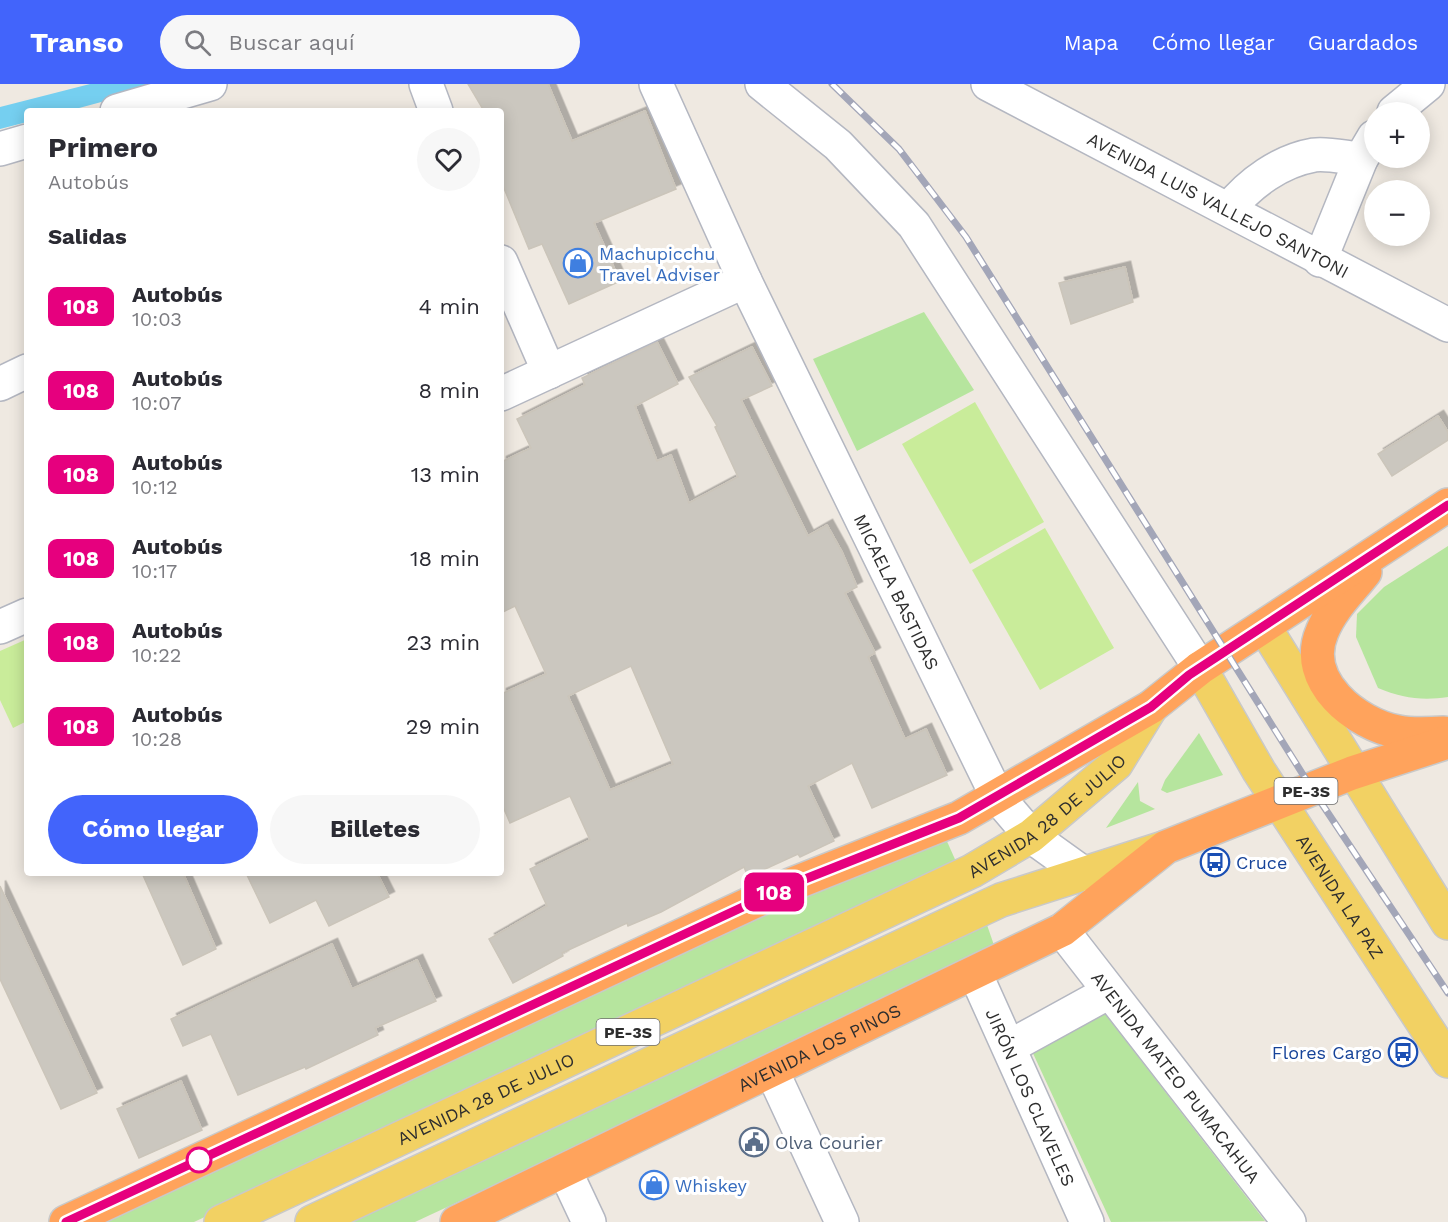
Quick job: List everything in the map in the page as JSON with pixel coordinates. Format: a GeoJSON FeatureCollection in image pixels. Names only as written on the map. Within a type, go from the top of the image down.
{"type":"FeatureCollection","features":[{"type":"Feature","properties":{"kind":"highway","name":"PE-3S"},"geometry":{"type":"LineString","coordinates":[[1151,707],[1178,683],[1265,628],[1444,507]]}},
{"type":"Feature","properties":{"kind":"highway"},"geometry":{"type":"LineString","coordinates":[[1444,507],[1367,570],[1344,597],[1322,632],[1318,660],[1326,684],[1334,695],[1367,721],[1404,733],[1448,733]]}},
{"type":"Feature","properties":{"kind":"highway","name":"AVENIDA 28 DE JULIO"},"geometry":{"type":"LineString","coordinates":[[66,1222],[790,885],[959,818],[1151,707]]}},
{"type":"Feature","properties":{"kind":"highway","name":"PE-3S"},"geometry":{"type":"LineString","coordinates":[[1166,847],[1352,773],[1448,742]]}},
{"type":"Feature","properties":{"kind":"highway","name":"AVENIDA LOS PINOS"},"geometry":{"type":"LineString","coordinates":[[457,1222],[1062,930],[1166,847]]}},
{"type":"Feature","properties":{"kind":"main road"},"geometry":{"type":"LineString","coordinates":[[1265,628],[1352,773],[1448,923]]}},
{"type":"Feature","properties":{"kind":"main road","name":"AVENIDA LA PAZ"},"geometry":{"type":"LineString","coordinates":[[1200,668],[1259,771],[1281,801],[1448,1061]]}},
{"type":"Feature","properties":{"kind":"main road","name":"AVENIDA 28 DE JULIO"},"geometry":{"type":"LineString","coordinates":[[221,1222],[972,871],[1031,836],[1116,764],[1151,707]]}},
{"type":"Feature","properties":{"kind":"main road","name":"PE-3S"},"geometry":{"type":"LineString","coordinates":[[312,1222],[1001,900],[1166,847]]}},
{"type":"Feature","properties":{"kind":"street"},"geometry":{"type":"LineString","coordinates":[[127,108],[210,84]]}},
{"type":"Feature","properties":{"kind":"street"},"geometry":{"type":"LineString","coordinates":[[426,84],[435,108]]}},
{"type":"Feature","properties":{"kind":"street","name":"MICAELA BASTIDAS"},"geometry":{"type":"LineString","coordinates":[[656,84],[745,281],[997,796],[1031,836],[1084,874]]}},
{"type":"Feature","properties":{"kind":"street"},"geometry":{"type":"LineString","coordinates":[[762,84],[838,144],[914,225],[1200,668]]}},
{"type":"Feature","properties":{"kind":"street","name":"AVENIDA LUIS VALLEJO SANTONI"},"geometry":{"type":"LineString","coordinates":[[988,84],[1229,209],[1320,260],[1448,325]]}},
{"type":"Feature","properties":{"kind":"street"},"geometry":{"type":"LineString","coordinates":[[1406,102],[1428,84]]}},
{"type":"Feature","properties":{"kind":"street"},"geometry":{"type":"LineString","coordinates":[[0,149],[24,142]]}},
{"type":"Feature","properties":{"kind":"street"},"geometry":{"type":"LineString","coordinates":[[1229,209],[1251,186],[1287,165],[1315,155],[1364,148]]}},
{"type":"Feature","properties":{"kind":"street"},"geometry":{"type":"LineString","coordinates":[[1320,260],[1364,155]]}},
{"type":"Feature","properties":{"kind":"street"},"geometry":{"type":"LineString","coordinates":[[504,269],[549,372]]}},
{"type":"Feature","properties":{"kind":"street"},"geometry":{"type":"LineString","coordinates":[[504,393],[745,281]]}},
{"type":"Feature","properties":{"kind":"street"},"geometry":{"type":"LineString","coordinates":[[0,384],[24,372]]}},
{"type":"Feature","properties":{"kind":"street"},"geometry":{"type":"LineString","coordinates":[[0,627],[24,616]]}},
{"type":"Feature","properties":{"kind":"street","name":"AVENIDA MATEO PUMACAHUA"},"geometry":{"type":"LineString","coordinates":[[1062,930],[1289,1222]]}},
{"type":"Feature","properties":{"kind":"street","name":"JIRÓN LOS CLAVELES"},"geometry":{"type":"LineString","coordinates":[[975,973],[1088,1222]]}},
{"type":"Feature","properties":{"kind":"street"},"geometry":{"type":"LineString","coordinates":[[1009,1047],[1109,992]]}},
{"type":"Feature","properties":{"kind":"street"},"geometry":{"type":"LineString","coordinates":[[772,1071],[842,1222]]}},
{"type":"Feature","properties":{"kind":"street"},"geometry":{"type":"LineString","coordinates":[[565,1171],[589,1222]]}},
{"type":"Feature","properties":{"kind":"green space"},"geometry":{"type":"Polygon","coordinates":[[[924,312],[974,390],[857,451],[813,359],[924,312]]]}},
{"type":"Feature","properties":{"kind":"green space"},"geometry":{"type":"Polygon","coordinates":[[[975,402],[1044,522],[970,564],[902,444],[975,402]]]}},
{"type":"Feature","properties":{"kind":"green space"},"geometry":{"type":"Polygon","coordinates":[[[1045,528],[1114,648],[1040,690],[972,570],[1045,528]]]}},
{"type":"Feature","properties":{"kind":"green space"},"geometry":{"type":"Polygon","coordinates":[[[1448,546],[1448,697],[1412,698],[1378,688],[1356,637],[1357,614],[1384,587],[1448,546]]]}},
{"type":"Feature","properties":{"kind":"green space"},"geometry":{"type":"Polygon","coordinates":[[[24,640],[24,722],[13,728],[0,700],[0,651],[24,640]]]}},
{"type":"Feature","properties":{"kind":"green space"},"geometry":{"type":"Polygon","coordinates":[[[1199,733],[1223,775],[1167,793],[1161,790],[1165,780],[1199,733]]]}},
{"type":"Feature","properties":{"kind":"green space"},"geometry":{"type":"Polygon","coordinates":[[[1138,782],[1140,801],[1155,809],[1106,828],[1138,782]]]}},
{"type":"Feature","properties":{"kind":"green space"},"geometry":{"type":"Polygon","coordinates":[[[941,828],[958,866],[194,1222],[105,1222],[941,828]]]}},
{"type":"Feature","properties":{"kind":"green space"},"geometry":{"type":"Polygon","coordinates":[[[986,922],[996,951],[415,1222],[339,1222],[986,922]]]}},
{"type":"Feature","properties":{"kind":"green space"},"geometry":{"type":"Polygon","coordinates":[[[1102,1010],[1265,1221],[1111,1222],[1031,1049],[1102,1010]]]}},
{"type":"Feature","properties":{"kind":"water"},"geometry":{"type":"Polygon","coordinates":[[[90,84],[168,84],[79,108],[24,108],[24,123],[0,129],[0,107],[90,84]]]}},
{"type":"Feature","properties":{"kind":"building"},"geometry":{"type":"Polygon","coordinates":[[[468,84],[548,84],[572,141],[645,111],[676,189],[594,223],[620,281],[569,304],[542,244],[529,249],[504,188],[504,108],[482,108],[468,84]]]}},
{"type":"Feature","properties":{"kind":"building"},"geometry":{"type":"Polygon","coordinates":[[[1125,267],[1133,302],[1071,324],[1059,283],[1125,267]]]}},
{"type":"Feature","properties":{"kind":"building"},"geometry":{"type":"Polygon","coordinates":[[[657,342],[678,384],[635,406],[657,461],[671,455],[689,503],[738,477],[715,427],[717,426],[689,377],[752,347],[772,386],[741,400],[808,536],[827,525],[842,552],[857,587],[845,593],[875,653],[868,657],[905,739],[926,729],[947,775],[872,808],[852,763],[808,786],[834,841],[800,857],[798,854],[748,877],[744,867],[661,912],[628,926],[627,923],[562,953],[563,956],[513,983],[489,939],[547,906],[530,869],[590,840],[570,796],[510,823],[504,809],[504,693],[546,674],[515,606],[504,612],[504,461],[531,448],[517,419],[585,385],[582,378],[657,342]],[[631,666],[568,696],[610,790],[673,764],[631,666]]]}},
{"type":"Feature","properties":{"kind":"building"},"geometry":{"type":"Polygon","coordinates":[[[1438,416],[1448,432],[1448,440],[1392,476],[1378,454],[1438,416]]]}},
{"type":"Feature","properties":{"kind":"building"},"geometry":{"type":"Polygon","coordinates":[[[143,876],[184,876],[216,949],[183,965],[143,876]]]}},
{"type":"Feature","properties":{"kind":"building"},"geometry":{"type":"Polygon","coordinates":[[[247,876],[378,876],[389,897],[329,926],[316,900],[270,923],[247,876]]]}},
{"type":"Feature","properties":{"kind":"building"},"geometry":{"type":"Polygon","coordinates":[[[0,886],[97,1093],[61,1109],[0,979],[0,886]]]}},
{"type":"Feature","properties":{"kind":"building"},"geometry":{"type":"Polygon","coordinates":[[[332,944],[352,989],[417,960],[436,1001],[375,1028],[378,1035],[306,1069],[305,1067],[238,1095],[211,1034],[183,1046],[171,1019],[332,944]]]}},
{"type":"Feature","properties":{"kind":"building"},"geometry":{"type":"Polygon","coordinates":[[[181,1081],[202,1130],[139,1158],[117,1109],[181,1081]]]}},
{"type":"Feature","properties":{"kind":"railway"},"geometry":{"type":"LineString","coordinates":[[832,84],[899,149],[966,237],[1312,789],[1448,993]]}},
{"type":"Feature","properties":{"kind":"bus line","name":"108"},"geometry":{"type":"LineString","coordinates":[[66,1222],[790,885],[959,818],[1151,707],[1189,675],[1265,628],[1448,505]]}},
{"type":"Feature","properties":{"kind":"place","name":"Machupicchu Travel Adviser"},"geometry":{"type":"Point","coordinates":[578,263]}},
{"type":"Feature","properties":{"kind":"place","name":"Cruce"},"geometry":{"type":"Point","coordinates":[1215,862]}},
{"type":"Feature","properties":{"kind":"place","name":"Flores Cargo"},"geometry":{"type":"Point","coordinates":[1403,1052]}},
{"type":"Feature","properties":{"kind":"place","name":"Olva Courier"},"geometry":{"type":"Point","coordinates":[754,1142]}},
{"type":"Feature","properties":{"kind":"place","name":"Whiskey"},"geometry":{"type":"Point","coordinates":[654,1185]}}]}
